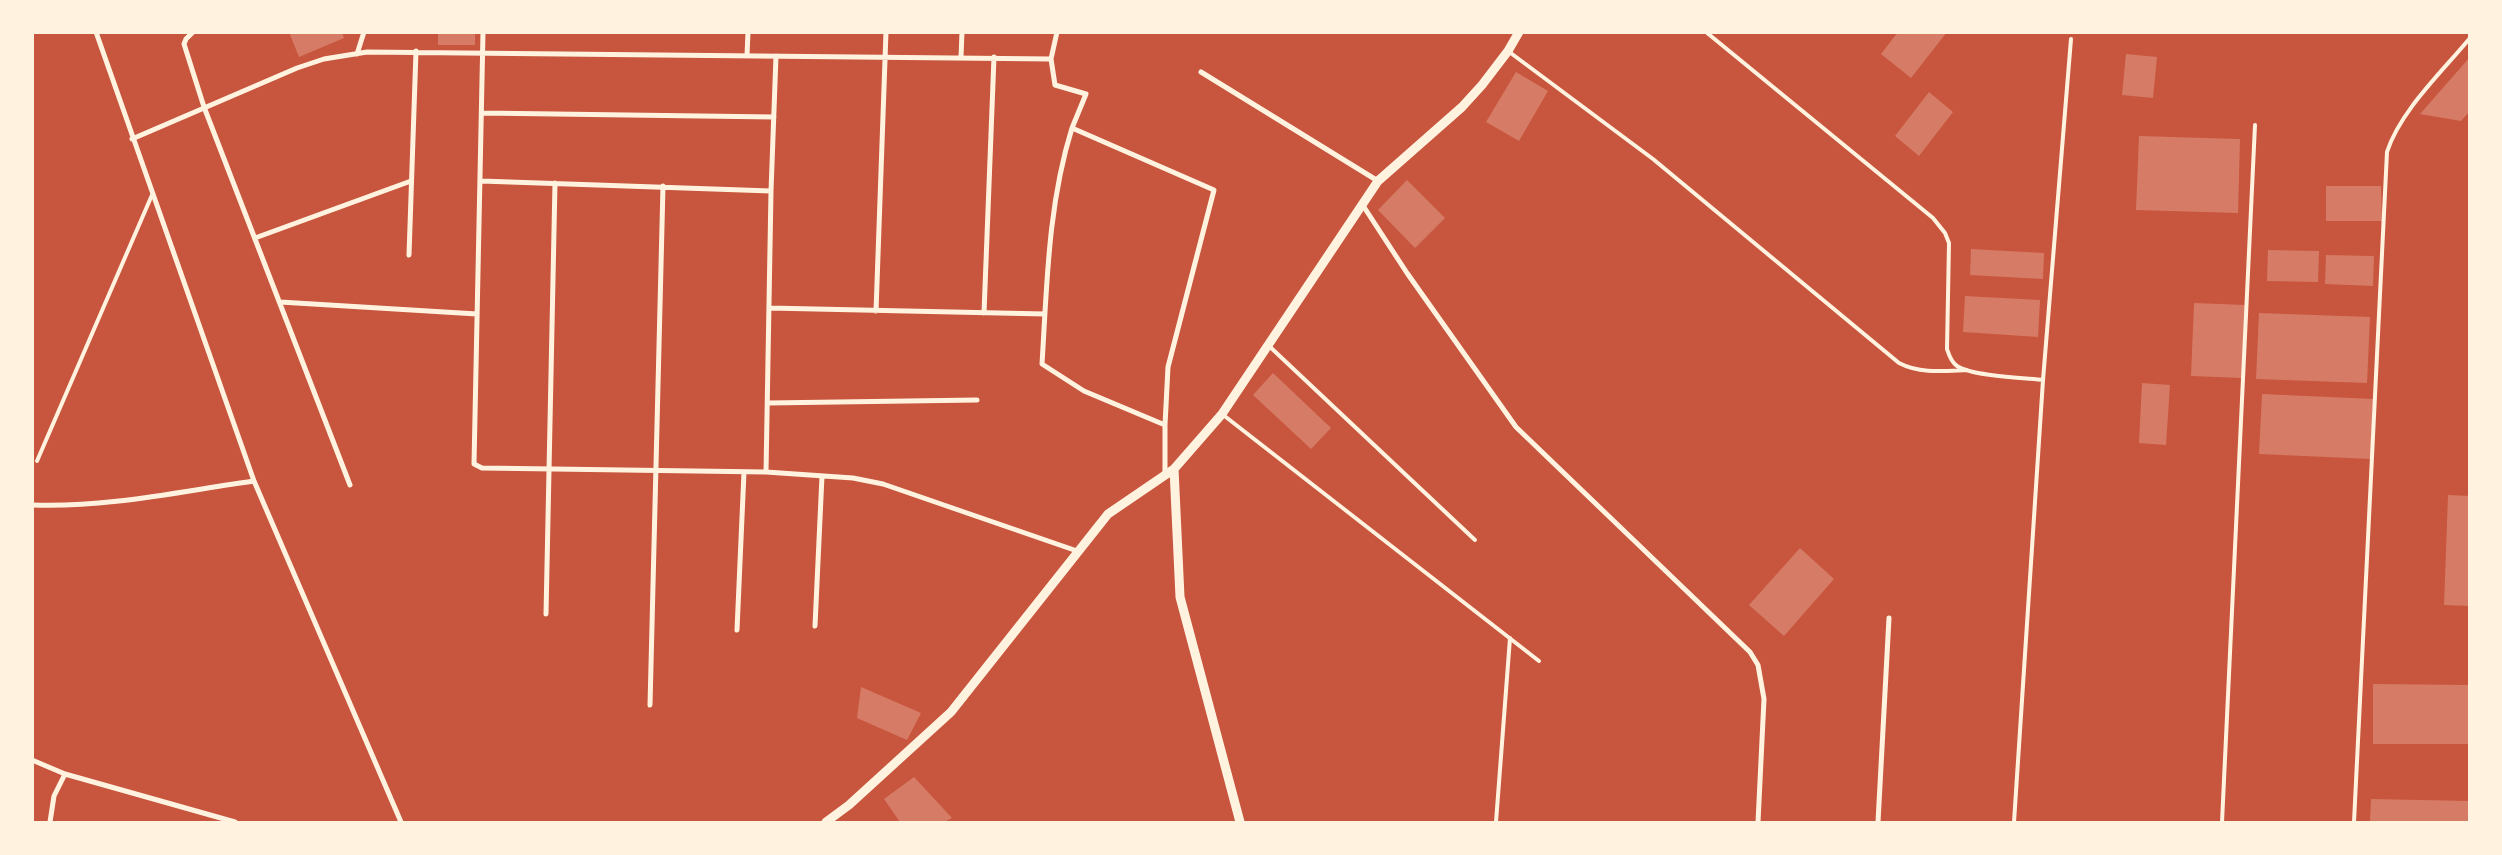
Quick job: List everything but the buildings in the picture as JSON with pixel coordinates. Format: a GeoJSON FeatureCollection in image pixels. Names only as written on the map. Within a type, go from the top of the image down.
{"type":"FeatureCollection","features":[{"type":"Feature","properties":{"kind":"street"},"geometry":{"type":"LineString","coordinates":[[96,32],[152,196],[254,481],[401,822]]}},
{"type":"Feature","properties":{"kind":"street"},"geometry":{"type":"LineString","coordinates":[[192,32],[184,44],[204,107],[350,485]]}},
{"type":"Feature","properties":{"kind":"street"},"geometry":{"type":"LineString","coordinates":[[357,54],[364,32]]}},
{"type":"Feature","properties":{"kind":"street"},"geometry":{"type":"LineString","coordinates":[[483,32],[474,464],[482,468],[766,472],[853,478],[883,484],[1080,552]]}},
{"type":"Feature","properties":{"kind":"street"},"geometry":{"type":"LineString","coordinates":[[747,56],[748,32]]}},
{"type":"Feature","properties":{"kind":"street"},"geometry":{"type":"LineString","coordinates":[[876,311],[886,32]]}},
{"type":"Feature","properties":{"kind":"street"},"geometry":{"type":"LineString","coordinates":[[961,57],[962,32]]}},
{"type":"Feature","properties":{"kind":"street"},"geometry":{"type":"LineString","coordinates":[[1057,32],[1051,59],[1055,84],[1086,94],[1062,159],[1050,236],[1042,364],[1084,391],[1165,425]]}},
{"type":"Feature","properties":{"kind":"street"},"geometry":{"type":"LineString","coordinates":[[826,822],[849,805],[950,712],[1080,552],[1108,514],[1174,469],[1222,414],[1378,181],[1462,107],[1508,51],[1519,32]]}},
{"type":"Feature","properties":{"kind":"street"},"geometry":{"type":"LineString","coordinates":[[132,139],[297,68],[324,59],[357,54],[416,51],[1051,59]]}},
{"type":"Feature","properties":{"kind":"street"},"geometry":{"type":"LineString","coordinates":[[409,255],[416,51]]}},
{"type":"Feature","properties":{"kind":"street"},"geometry":{"type":"LineString","coordinates":[[766,472],[771,190],[776,56]]}},
{"type":"Feature","properties":{"kind":"street"},"geometry":{"type":"LineString","coordinates":[[984,313],[994,57]]}},
{"type":"Feature","properties":{"kind":"street"},"geometry":{"type":"LineString","coordinates":[[1200,72],[1378,181]]}},
{"type":"Feature","properties":{"kind":"street"},"geometry":{"type":"LineString","coordinates":[[482,113],[774,118]]}},
{"type":"Feature","properties":{"kind":"street"},"geometry":{"type":"LineString","coordinates":[[1072,128],[1214,190],[1168,366],[1165,425],[1166,475]]}},
{"type":"Feature","properties":{"kind":"street"},"geometry":{"type":"LineString","coordinates":[[255,238],[411,180]]}},
{"type":"Feature","properties":{"kind":"street"},"geometry":{"type":"LineString","coordinates":[[481,181],[771,190]]}},
{"type":"Feature","properties":{"kind":"street"},"geometry":{"type":"LineString","coordinates":[[546,614],[556,183]]}},
{"type":"Feature","properties":{"kind":"street"},"geometry":{"type":"LineString","coordinates":[[650,705],[658,471],[663,186]]}},
{"type":"Feature","properties":{"kind":"street"},"geometry":{"type":"LineString","coordinates":[[1362,204],[1407,272],[1516,427],[1750,652],[1758,665],[1764,699],[1758,822]]}},
{"type":"Feature","properties":{"kind":"street"},"geometry":{"type":"LineString","coordinates":[[280,302],[477,314]]}},
{"type":"Feature","properties":{"kind":"street"},"geometry":{"type":"LineString","coordinates":[[769,308],[1045,314]]}},
{"type":"Feature","properties":{"kind":"street"},"geometry":{"type":"LineString","coordinates":[[768,403],[976,400]]}},
{"type":"Feature","properties":{"kind":"street"},"geometry":{"type":"LineString","coordinates":[[1174,469],[1180,597],[1240,822]]}},
{"type":"Feature","properties":{"kind":"street"},"geometry":{"type":"LineString","coordinates":[[737,630],[744,472]]}},
{"type":"Feature","properties":{"kind":"street"},"geometry":{"type":"LineString","coordinates":[[815,626],[822,476]]}},
{"type":"Feature","properties":{"kind":"street"},"geometry":{"type":"LineString","coordinates":[[32,505],[57,506],[122,499],[254,481]]}},
{"type":"Feature","properties":{"kind":"street"},"geometry":{"type":"LineString","coordinates":[[1878,822],[1889,618]]}},
{"type":"Feature","properties":{"kind":"street"},"geometry":{"type":"LineString","coordinates":[[32,760],[64,774],[235,822]]}},
{"type":"Feature","properties":{"kind":"street"},"geometry":{"type":"LineString","coordinates":[[50,822],[54,796],[64,774]]}},
{"type":"Feature","properties":{"kind":"lane"},"geometry":{"type":"LineString","coordinates":[[1706,32],[1933,218],[1945,233],[1949,244],[1948,349],[1951,360],[1956,366],[1967,370]]}},
{"type":"Feature","properties":{"kind":"lane"},"geometry":{"type":"LineString","coordinates":[[2354,822],[2387,152],[2393,135],[2404,118],[2470,38]]}},
{"type":"Feature","properties":{"kind":"lane"},"geometry":{"type":"LineString","coordinates":[[2014,822],[2043,380],[2071,39]]}},
{"type":"Feature","properties":{"kind":"lane"},"geometry":{"type":"LineString","coordinates":[[1508,51],[1653,159],[1899,363],[1908,368],[1924,371],[1967,370],[2043,380]]}},
{"type":"Feature","properties":{"kind":"lane"},"geometry":{"type":"LineString","coordinates":[[2222,822],[2255,125]]}},
{"type":"Feature","properties":{"kind":"lane"},"geometry":{"type":"LineString","coordinates":[[37,461],[152,196]]}},
{"type":"Feature","properties":{"kind":"lane"},"geometry":{"type":"LineString","coordinates":[[1268,345],[1475,540]]}},
{"type":"Feature","properties":{"kind":"lane"},"geometry":{"type":"LineString","coordinates":[[1222,414],[1539,661]]}},
{"type":"Feature","properties":{"kind":"lane"},"geometry":{"type":"LineString","coordinates":[[1496,822],[1510,638]]}}]}
